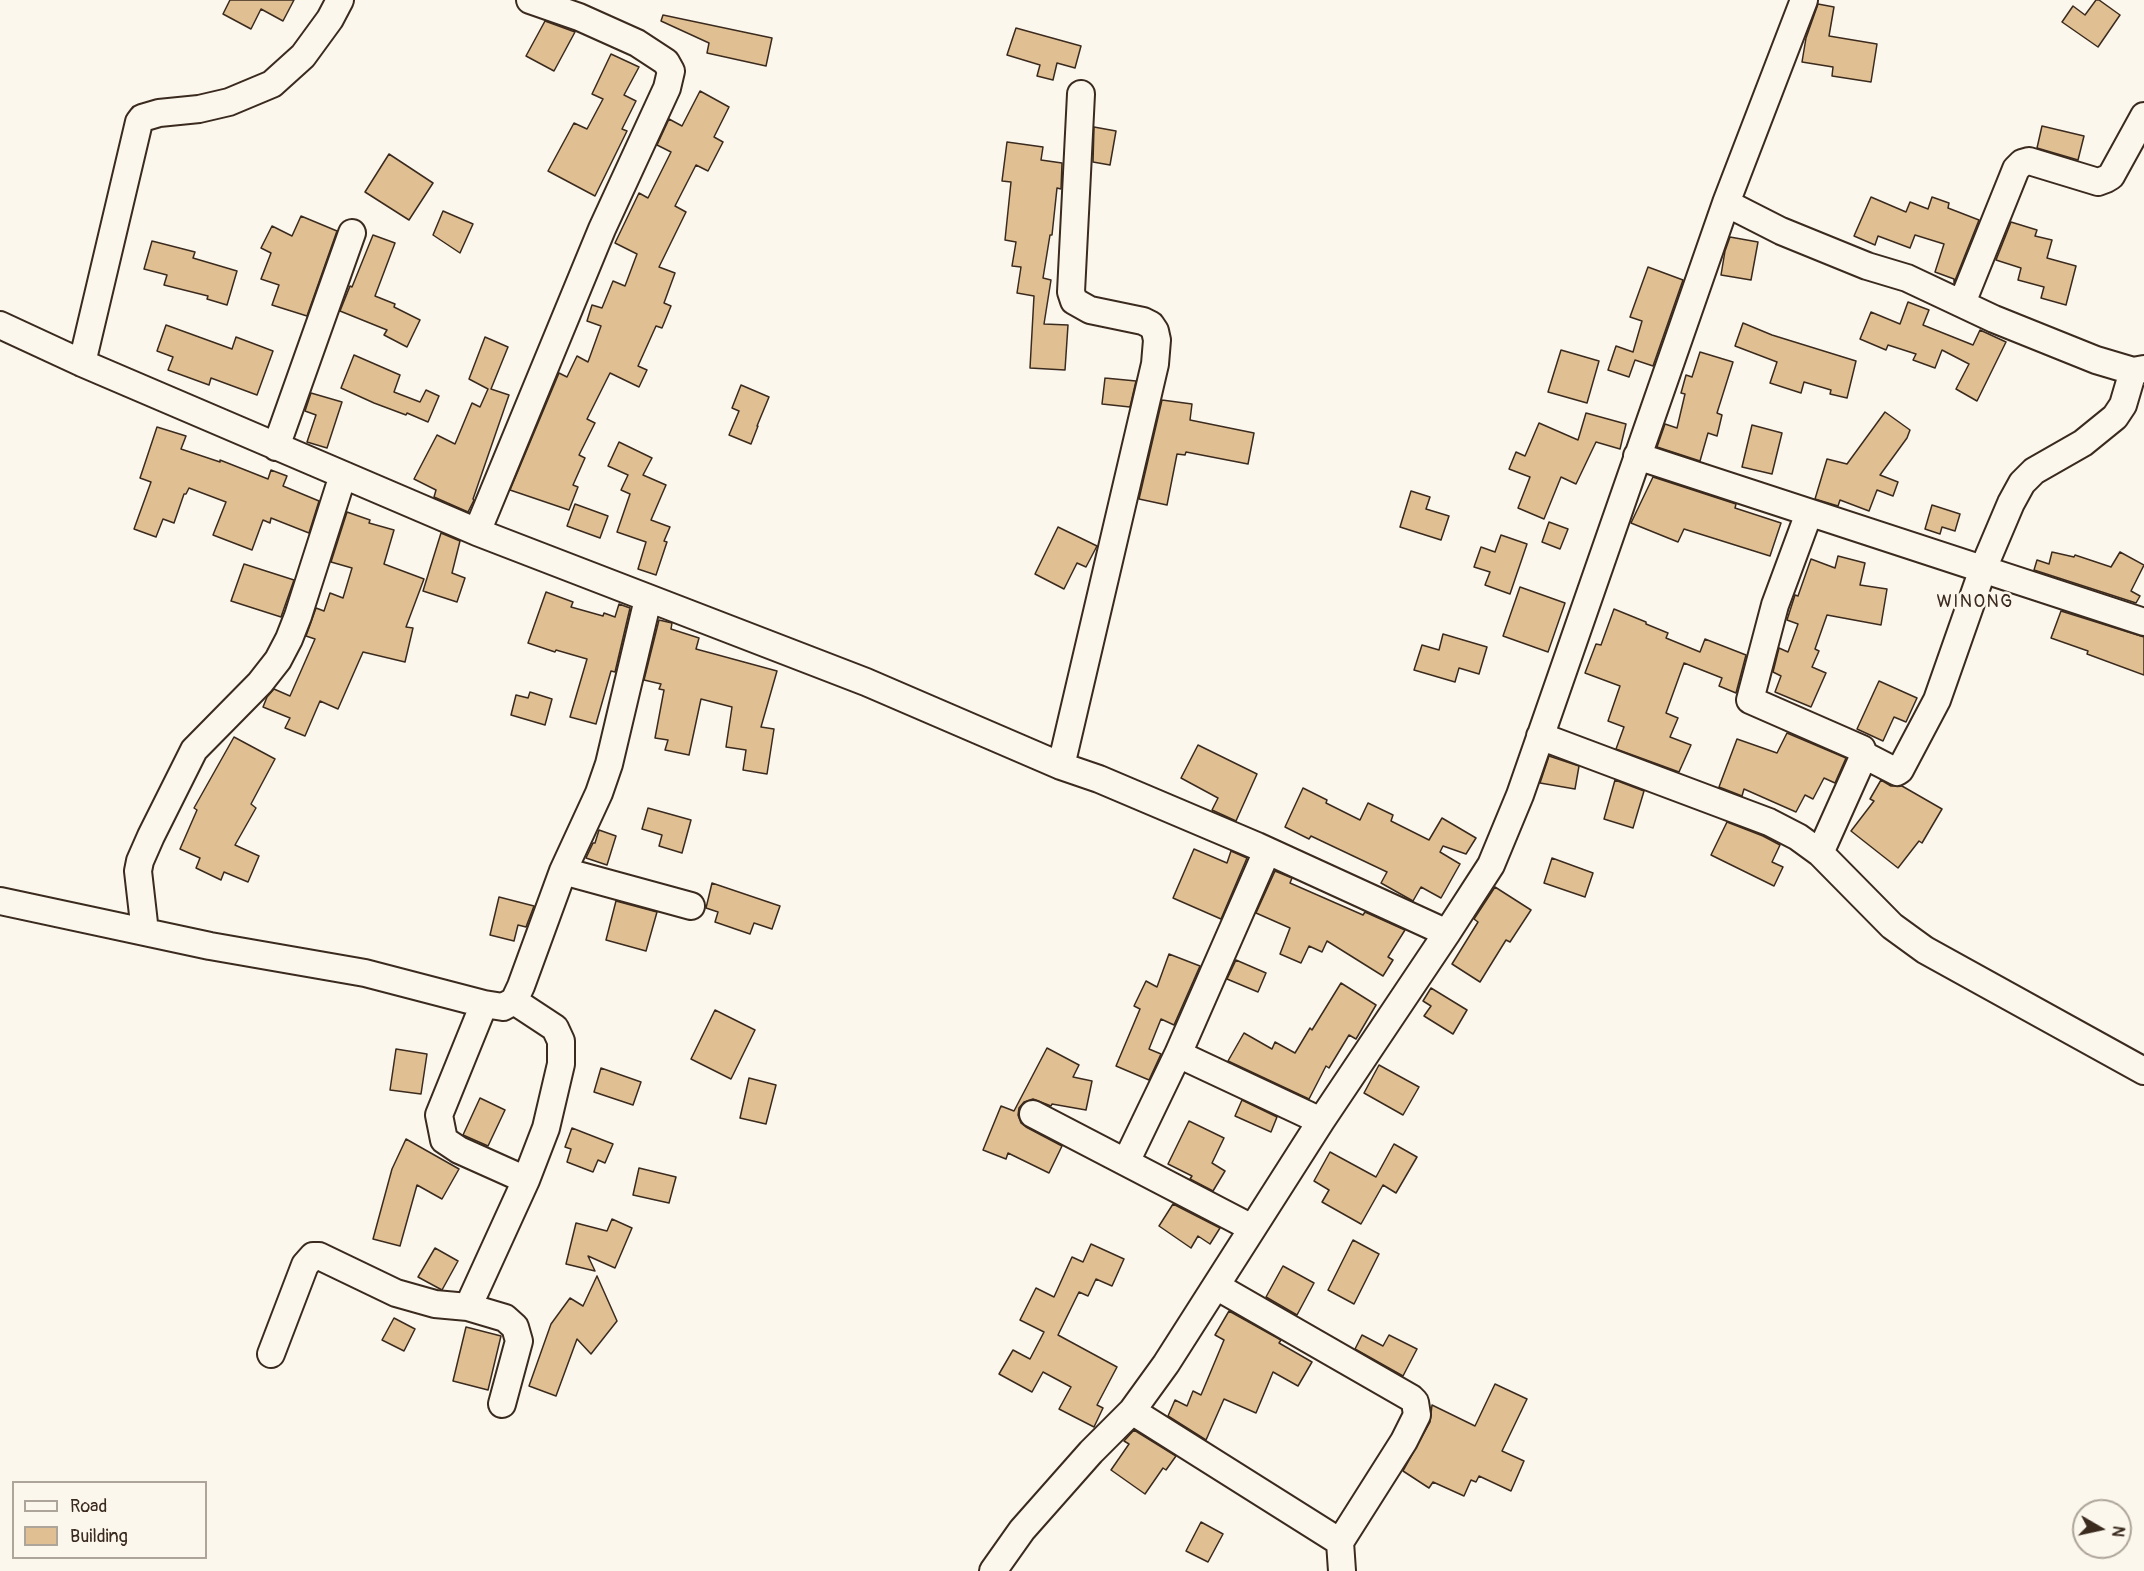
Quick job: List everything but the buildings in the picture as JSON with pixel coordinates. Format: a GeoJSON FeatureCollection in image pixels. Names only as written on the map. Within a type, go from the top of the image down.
{"type":"FeatureCollection","features":[{"type":"Feature","properties":{"kind":"street"},"geometry":{"type":"LineString","coordinates":[[82,363],[139,122],[142,118],[159,113],[199,109],[229,102],[272,84],[303,56],[330,19],[340,0]]}},
{"type":"Feature","properties":{"kind":"street"},"geometry":{"type":"LineString","coordinates":[[477,532],[602,229],[669,80],[670,71],[666,62],[657,55],[584,9],[530,0]]}},
{"type":"Feature","properties":{"kind":"street"},"geometry":{"type":"LineString","coordinates":[[993,1571],[1022,1530],[1091,1452],[1132,1411],[1166,1364],[1321,1121],[1491,865],[1520,795],[1726,204],[1804,0]]}},
{"type":"Feature","properties":{"kind":"street"},"geometry":{"type":"LineString","coordinates":[[1061,765],[1155,364],[1157,339],[1151,325],[1143,321],[1090,310],[1074,301],[1071,292],[1081,94]]}},
{"type":"Feature","properties":{"kind":"street"},"geometry":{"type":"LineString","coordinates":[[1962,303],[2016,169],[2022,163],[2029,161],[2098,182],[2106,179],[2111,176],[2144,116]]}},
{"type":"Feature","properties":{"kind":"street"},"geometry":{"type":"LineString","coordinates":[[1726,204],[1781,231],[1867,266],[1907,278],[1994,319],[2096,360],[2139,370],[2115,417],[2083,443],[2034,471],[2022,483],[2011,502],[1983,569],[1937,700],[1900,770],[1897,772],[1864,755]]}},
{"type":"Feature","properties":{"kind":"street"},"geometry":{"type":"LineString","coordinates":[[276,447],[352,233]]}},
{"type":"Feature","properties":{"kind":"street"},"geometry":{"type":"LineString","coordinates":[[0,325],[82,363],[477,532],[866,682],[1267,851],[1447,933]]}},
{"type":"Feature","properties":{"kind":"street"},"geometry":{"type":"LineString","coordinates":[[1637,456],[2144,622]]}},
{"type":"Feature","properties":{"kind":"street"},"geometry":{"type":"LineString","coordinates":[[145,932],[138,871],[140,861],[194,750],[260,683],[284,650],[298,616],[343,475]]}},
{"type":"Feature","properties":{"kind":"street"},"geometry":{"type":"LineString","coordinates":[[1809,513],[1775,605],[1748,708],[1862,749],[1864,755],[1820,854]]}},
{"type":"Feature","properties":{"kind":"street"},"geometry":{"type":"LineString","coordinates":[[0,901],[145,932],[365,973],[502,1007],[514,1001],[521,986],[562,870],[599,793],[609,764],[648,599]]}},
{"type":"Feature","properties":{"kind":"street"},"geometry":{"type":"LineString","coordinates":[[1540,736],[1769,822],[1798,837],[1820,854],[1892,926],[1924,950],[2144,1071]]}},
{"type":"Feature","properties":{"kind":"street"},"geometry":{"type":"LineString","coordinates":[[1126,1162],[1178,1054],[1267,851]]}},
{"type":"Feature","properties":{"kind":"street"},"geometry":{"type":"LineString","coordinates":[[562,870],[691,906]]}},
{"type":"Feature","properties":{"kind":"street"},"geometry":{"type":"LineString","coordinates":[[468,1308],[526,1180],[546,1128],[561,1064],[561,1041],[555,1028],[514,1001]]}},
{"type":"Feature","properties":{"kind":"street"},"geometry":{"type":"LineString","coordinates":[[484,1004],[439,1115],[444,1140],[459,1150],[526,1180]]}},
{"type":"Feature","properties":{"kind":"street"},"geometry":{"type":"LineString","coordinates":[[1178,1054],[1321,1121]]}},
{"type":"Feature","properties":{"kind":"street"},"geometry":{"type":"LineString","coordinates":[[1034,1114],[1252,1228]]}},
{"type":"Feature","properties":{"kind":"street"},"geometry":{"type":"LineString","coordinates":[[271,1354],[304,1265],[313,1256],[319,1257],[396,1293],[435,1304],[468,1308],[505,1318],[515,1328],[519,1341],[502,1404]]}},
{"type":"Feature","properties":{"kind":"street"},"geometry":{"type":"LineString","coordinates":[[1216,1286],[1415,1402],[1417,1415],[1404,1441],[1340,1542],[1342,1571]]}},
{"type":"Feature","properties":{"kind":"street"},"geometry":{"type":"LineString","coordinates":[[1132,1411],[1340,1542]]}},
{"type":"Feature","properties":{"kind":"district","name":"WINONG"},"geometry":{"type":"Point","coordinates":[1975,602]}}]}
